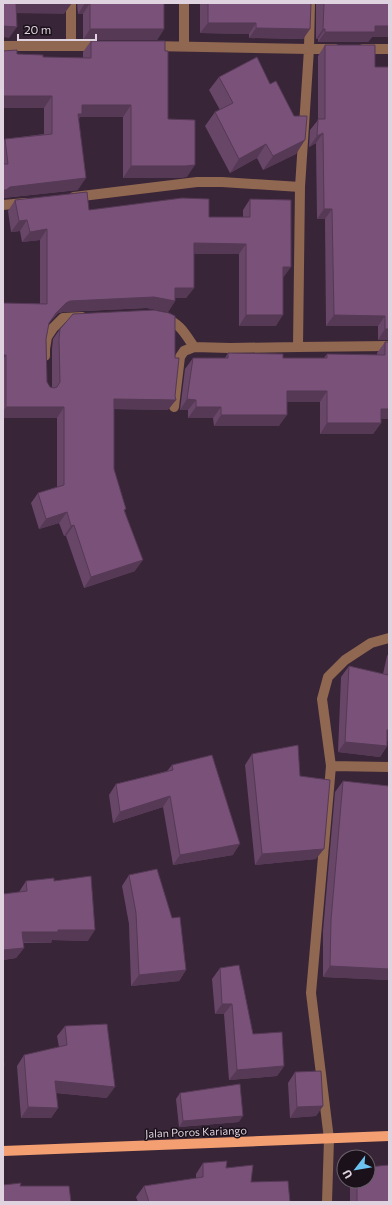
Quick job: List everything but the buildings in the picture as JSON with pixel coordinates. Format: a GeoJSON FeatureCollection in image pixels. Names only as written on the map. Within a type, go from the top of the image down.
{"type":"FeatureCollection","features":[{"type":"Feature","properties":{"kind":"main road","name":"Jalan Poros Kariango"},"geometry":{"type":"LineString","coordinates":[[3,1150],[389,1136]]}},
{"type":"Feature","properties":{"kind":"street"},"geometry":{"type":"LineString","coordinates":[[71,3],[71,46]]}},
{"type":"Feature","properties":{"kind":"street"},"geometry":{"type":"LineString","coordinates":[[184,3],[184,46]]}},
{"type":"Feature","properties":{"kind":"street"},"geometry":{"type":"LineString","coordinates":[[298,347],[300,187],[309,49],[310,3]]}},
{"type":"Feature","properties":{"kind":"street"},"geometry":{"type":"LineString","coordinates":[[3,46],[108,46]]}},
{"type":"Feature","properties":{"kind":"street"},"geometry":{"type":"LineString","coordinates":[[139,46],[389,49]]}},
{"type":"Feature","properties":{"kind":"street"},"geometry":{"type":"LineString","coordinates":[[64,198],[197,182],[222,182],[300,187]]}},
{"type":"Feature","properties":{"kind":"street"},"geometry":{"type":"LineString","coordinates":[[3,205],[34,202]]}},
{"type":"Feature","properties":{"kind":"street"},"geometry":{"type":"LineString","coordinates":[[153,315],[164,317],[176,323],[194,347]]}},
{"type":"Feature","properties":{"kind":"street"},"geometry":{"type":"LineString","coordinates":[[45,363],[47,337],[53,328],[63,318],[94,317]]}},
{"type":"Feature","properties":{"kind":"street"},"geometry":{"type":"LineString","coordinates":[[174,407],[180,357],[184,351],[194,347],[389,346]]}},
{"type":"Feature","properties":{"kind":"street"},"geometry":{"type":"LineString","coordinates":[[327,1202],[329,1139],[311,993],[331,766],[322,699],[328,677],[345,660],[371,643],[389,638]]}},
{"type":"Feature","properties":{"kind":"street"},"geometry":{"type":"LineString","coordinates":[[331,766],[389,767]]}}]}
